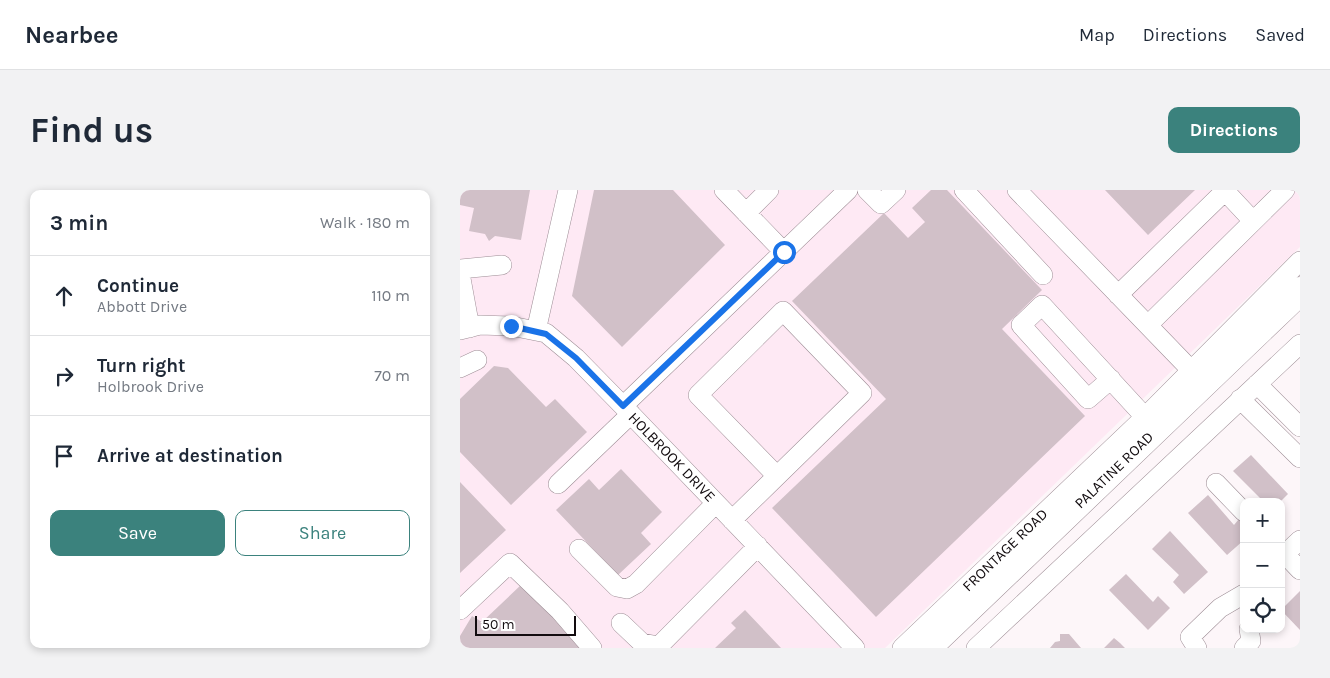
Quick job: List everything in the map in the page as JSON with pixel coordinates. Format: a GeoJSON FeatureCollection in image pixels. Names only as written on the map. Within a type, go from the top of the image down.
{"type":"FeatureCollection","features":[{"type":"Feature","properties":{"kind":"highway","name":"PALATINE ROAD"},"geometry":{"type":"LineString","coordinates":[[928,648],[1300,291]]}},
{"type":"Feature","properties":{"kind":"highway","name":"PALATINE ROAD"},"geometry":{"type":"LineString","coordinates":[[951,648],[1300,315]]}},
{"type":"Feature","properties":{"kind":"street"},"geometry":{"type":"LineString","coordinates":[[536,331],[568,190]]}},
{"type":"Feature","properties":{"kind":"street"},"geometry":{"type":"LineString","coordinates":[[724,190],[784,252]]}},
{"type":"Feature","properties":{"kind":"street"},"geometry":{"type":"LineString","coordinates":[[746,213],[769,190]]}},
{"type":"Feature","properties":{"kind":"street"},"geometry":{"type":"LineString","coordinates":[[558,484],[627,410],[848,190]]}},
{"type":"Feature","properties":{"kind":"street"},"geometry":{"type":"LineString","coordinates":[[867,190],[881,204],[896,190]]}},
{"type":"Feature","properties":{"kind":"street"},"geometry":{"type":"LineString","coordinates":[[964,190],[1043,275]]}},
{"type":"Feature","properties":{"kind":"street"},"geometry":{"type":"LineString","coordinates":[[1017,190],[1192,370]]}},
{"type":"Feature","properties":{"kind":"street"},"geometry":{"type":"LineString","coordinates":[[1148,325],[1286,190]]}},
{"type":"Feature","properties":{"kind":"street"},"geometry":{"type":"LineString","coordinates":[[1118,295],[1225,191],[1253,222]]}},
{"type":"Feature","properties":{"kind":"street","name":"FRONTAGE ROAD"},"geometry":{"type":"LineString","coordinates":[[902,648],[1145,416],[1300,261]]}},
{"type":"Feature","properties":{"kind":"street"},"geometry":{"type":"LineString","coordinates":[[460,268],[502,265]]}},
{"type":"Feature","properties":{"kind":"street"},"geometry":{"type":"LineString","coordinates":[[460,273],[465,329]]}},
{"type":"Feature","properties":{"kind":"street"},"geometry":{"type":"LineString","coordinates":[[1110,379],[1088,400],[1021,326],[1042,305],[1145,416]]}},
{"type":"Feature","properties":{"kind":"street"},"geometry":{"type":"LineString","coordinates":[[732,520],[862,393],[783,311],[698,395],[777,476]]}},
{"type":"Feature","properties":{"kind":"street","name":"HOLBROOK DRIVE"},"geometry":{"type":"LineString","coordinates":[[465,329],[480,326],[511,326],[536,331],[546,334],[576,358],[855,648]]}},
{"type":"Feature","properties":{"kind":"street"},"geometry":{"type":"LineString","coordinates":[[976,648],[1300,344]]}},
{"type":"Feature","properties":{"kind":"street"},"geometry":{"type":"LineString","coordinates":[[1257,384],[1300,427]]}},
{"type":"Feature","properties":{"kind":"street"},"geometry":{"type":"LineString","coordinates":[[1240,399],[1300,458]]}},
{"type":"Feature","properties":{"kind":"street"},"geometry":{"type":"LineString","coordinates":[[1216,483],[1240,508]]}},
{"type":"Feature","properties":{"kind":"street"},"geometry":{"type":"LineString","coordinates":[[579,548],[617,587],[627,589],[636,584],[716,503]]}},
{"type":"Feature","properties":{"kind":"street"},"geometry":{"type":"LineString","coordinates":[[1285,552],[1300,540]]}},
{"type":"Feature","properties":{"kind":"street"},"geometry":{"type":"LineString","coordinates":[[621,623],[642,643],[659,647],[758,546]]}},
{"type":"Feature","properties":{"kind":"street"},"geometry":{"type":"LineString","coordinates":[[1285,557],[1300,570]]}},
{"type":"Feature","properties":{"kind":"street"},"geometry":{"type":"LineString","coordinates":[[460,610],[510,563],[560,610],[592,648]]}},
{"type":"Feature","properties":{"kind":"street"},"geometry":{"type":"LineString","coordinates":[[1194,642],[1220,608],[1240,597]]}},
{"type":"Feature","properties":{"kind":"street"},"geometry":{"type":"LineString","coordinates":[[1244,648],[1252,641],[1250,633]]}},
{"type":"Feature","properties":{"kind":"shaded area"},"geometry":{"type":"Polygon","coordinates":[[[460,190],[1300,190],[1300,247],[885,648],[460,648],[460,190]]]}},
{"type":"Feature","properties":{"kind":"building"},"geometry":{"type":"Polygon","coordinates":[[[460,190],[530,190],[521,240],[495,236],[489,241],[485,234],[469,231],[474,208],[460,205],[460,190]]]}},
{"type":"Feature","properties":{"kind":"building"},"geometry":{"type":"Polygon","coordinates":[[[594,190],[673,190],[725,245],[622,347],[572,296],[594,190]]]}},
{"type":"Feature","properties":{"kind":"building"},"geometry":{"type":"Polygon","coordinates":[[[931,190],[947,190],[1042,290],[1002,329],[1085,416],[876,617],[772,508],[886,399],[792,301],[884,213],[908,238],[925,222],[912,208],[931,190]]]}},
{"type":"Feature","properties":{"kind":"building"},"geometry":{"type":"Polygon","coordinates":[[[1105,190],[1195,190],[1148,235],[1105,190]]]}},
{"type":"Feature","properties":{"kind":"building"},"geometry":{"type":"Polygon","coordinates":[[[494,366],[508,368],[546,407],[555,399],[587,432],[511,505],[460,452],[460,399],[494,366]]]}},
{"type":"Feature","properties":{"kind":"building"},"geometry":{"type":"Polygon","coordinates":[[[1251,455],[1288,494],[1284,498],[1260,498],[1233,471],[1251,455]]]}},
{"type":"Feature","properties":{"kind":"building"},"geometry":{"type":"Polygon","coordinates":[[[621,469],[662,512],[641,533],[651,544],[618,575],[556,510],[589,479],[599,490],[621,469]]]}},
{"type":"Feature","properties":{"kind":"building"},"geometry":{"type":"Polygon","coordinates":[[[460,482],[506,530],[460,573],[460,482]]]}},
{"type":"Feature","properties":{"kind":"building"},"geometry":{"type":"Polygon","coordinates":[[[1208,495],[1234,525],[1239,519],[1240,520],[1240,544],[1227,555],[1188,513],[1208,495]]]}},
{"type":"Feature","properties":{"kind":"building"},"geometry":{"type":"Polygon","coordinates":[[[1170,531],[1208,572],[1184,594],[1173,582],[1179,575],[1152,549],[1170,531]]]}},
{"type":"Feature","properties":{"kind":"building"},"geometry":{"type":"Polygon","coordinates":[[[1126,574],[1153,602],[1158,596],[1170,608],[1148,630],[1109,590],[1126,574]]]}},
{"type":"Feature","properties":{"kind":"building"},"geometry":{"type":"Polygon","coordinates":[[[522,584],[583,648],[460,648],[460,636],[472,616],[482,622],[522,584]]]}},
{"type":"Feature","properties":{"kind":"building"},"geometry":{"type":"Polygon","coordinates":[[[1300,591],[1300,630],[1285,614],[1285,606],[1300,591]]]}},
{"type":"Feature","properties":{"kind":"building"},"geometry":{"type":"Polygon","coordinates":[[[745,610],[781,648],[715,648],[736,628],[731,623],[745,610]]]}},
{"type":"Feature","properties":{"kind":"building"},"geometry":{"type":"Polygon","coordinates":[[[1060,634],[1069,634],[1081,648],[1050,648],[1055,642],[1060,641],[1060,634]]]}},
{"type":"Feature","properties":{"kind":"building"},"geometry":{"type":"Polygon","coordinates":[[[1114,638],[1120,643],[1125,648],[1104,648],[1114,638]]]}},
{"type":"Feature","properties":{"kind":"route"},"geometry":{"type":"LineString","coordinates":[[511,326],[546,334],[576,358],[623,406],[784,252]]}}]}
